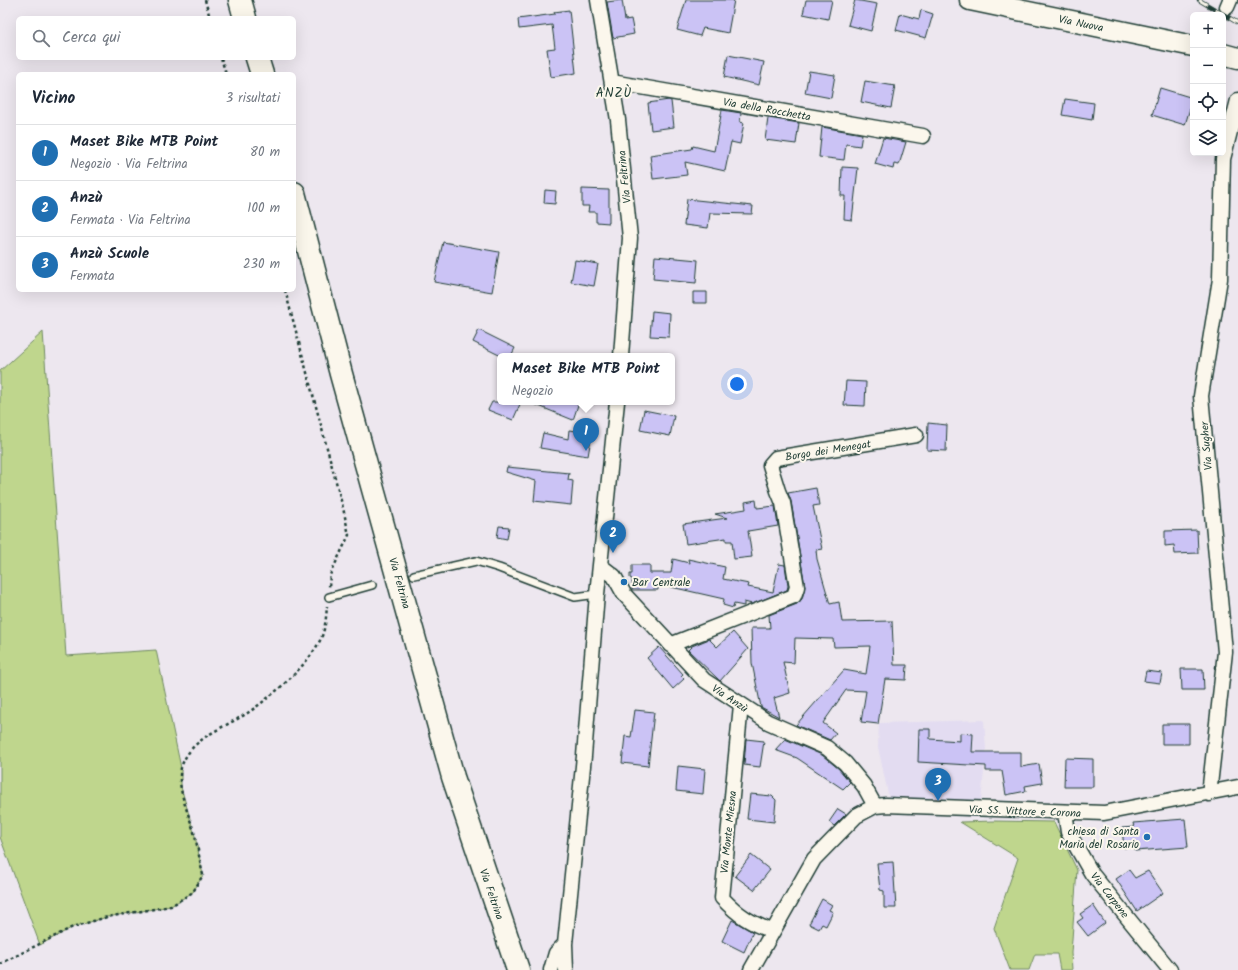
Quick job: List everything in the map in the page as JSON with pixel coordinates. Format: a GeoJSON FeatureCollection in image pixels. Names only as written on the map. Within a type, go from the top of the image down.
{"type":"FeatureCollection","features":[{"type":"Feature","properties":{"kind":"main road"},"geometry":{"type":"LineString","coordinates":[[240,0],[244,16]]}},
{"type":"Feature","properties":{"kind":"main road"},"geometry":{"type":"LineString","coordinates":[[258,60],[262,72]]}},
{"type":"Feature","properties":{"kind":"main road","name":"Via Feltrina"},"geometry":{"type":"LineString","coordinates":[[296,201],[341,374],[453,777],[518,970]]}},
{"type":"Feature","properties":{"kind":"street","name":"Via Feltrina"},"geometry":{"type":"LineString","coordinates":[[598,0],[618,120],[630,238],[621,353]]}},
{"type":"Feature","properties":{"kind":"street","name":"Via Nuova"},"geometry":{"type":"LineString","coordinates":[[974,0],[1190,45]]}},
{"type":"Feature","properties":{"kind":"street"},"geometry":{"type":"LineString","coordinates":[[1226,55],[1238,58]]}},
{"type":"Feature","properties":{"kind":"street","name":"Via della Rocchetta"},"geometry":{"type":"LineString","coordinates":[[612,82],[923,136]]}},
{"type":"Feature","properties":{"kind":"street","name":"Via Sugher"},"geometry":{"type":"LineString","coordinates":[[1209,794],[1225,652],[1201,396],[1220,279],[1223,159],[1238,100]]}},
{"type":"Feature","properties":{"kind":"street"},"geometry":{"type":"LineString","coordinates":[[566,970],[565,944],[584,756],[597,594],[617,405]]}},
{"type":"Feature","properties":{"kind":"street","name":"Borgo dei Menegat"},"geometry":{"type":"LineString","coordinates":[[670,645],[794,596],[796,587],[783,503],[770,465],[776,458],[916,435]]}},
{"type":"Feature","properties":{"kind":"street","name":"Via Anzù"},"geometry":{"type":"LineString","coordinates":[[601,566],[614,576],[624,594],[704,680],[768,722],[827,748],[845,763],[864,786],[875,806]]}},
{"type":"Feature","properties":{"kind":"street","name":"Via Monte Miesna"},"geometry":{"type":"LineString","coordinates":[[741,705],[722,898],[733,910],[752,924],[772,931]]}},
{"type":"Feature","properties":{"kind":"street","name":"Via SS. Vittore e Corona"},"geometry":{"type":"LineString","coordinates":[[751,970],[814,859],[856,816],[875,806],[886,805],[1104,813],[1209,794],[1238,787]]}},
{"type":"Feature","properties":{"kind":"street","name":"Via Carpene"},"geometry":{"type":"LineString","coordinates":[[1065,812],[1068,832],[1092,874],[1170,970]]}},
{"type":"Feature","properties":{"kind":"street"},"geometry":{"type":"LineString","coordinates":[[551,970],[556,953],[560,947],[565,944]]}},
{"type":"Feature","properties":{"kind":"lane"},"geometry":{"type":"LineString","coordinates":[[414,575],[476,561],[499,568],[574,597],[597,594]]}},
{"type":"Feature","properties":{"kind":"lane"},"geometry":{"type":"LineString","coordinates":[[329,597],[372,585]]}},
{"type":"Feature","properties":{"kind":"path"},"geometry":{"type":"LineString","coordinates":[[205,0],[209,16]]}},
{"type":"Feature","properties":{"kind":"path"},"geometry":{"type":"LineString","coordinates":[[222,60],[225,72]]}},
{"type":"Feature","properties":{"kind":"path"},"geometry":{"type":"LineString","coordinates":[[0,964],[74,927],[107,917],[171,906],[193,892],[203,875],[195,836],[180,787],[182,768],[191,750],[202,738],[250,711],[296,673],[318,644],[325,626],[330,575],[349,535],[286,292]]}},
{"type":"Feature","properties":{"kind":"shaded area"},"geometry":{"type":"Polygon","coordinates":[[[984,720],[986,750],[981,802],[890,803],[878,747],[879,723],[984,720]]]}},
{"type":"Feature","properties":{"kind":"green space"},"geometry":{"type":"Polygon","coordinates":[[[43,332],[66,656],[156,650],[181,768],[181,787],[195,836],[203,875],[193,892],[171,906],[107,917],[73,927],[40,945],[0,837],[0,371],[43,332]]]}},
{"type":"Feature","properties":{"kind":"green space"},"geometry":{"type":"Polygon","coordinates":[[[960,822],[1054,822],[1077,870],[1071,953],[1072,970],[1060,970],[1057,954],[1035,954],[1029,970],[1010,970],[994,928],[1018,858],[960,822]]]}},
{"type":"Feature","properties":{"kind":"building"},"geometry":{"type":"Polygon","coordinates":[[[622,0],[625,20],[631,19],[634,34],[613,38],[607,2],[622,0]]]}},
{"type":"Feature","properties":{"kind":"building"},"geometry":{"type":"Polygon","coordinates":[[[686,0],[734,0],[728,33],[703,28],[700,36],[677,30],[686,0]]]}},
{"type":"Feature","properties":{"kind":"building"},"geometry":{"type":"Polygon","coordinates":[[[806,0],[832,0],[828,19],[803,14],[806,0]]]}},
{"type":"Feature","properties":{"kind":"building"},"geometry":{"type":"Polygon","coordinates":[[[855,0],[877,4],[871,31],[848,25],[855,0]]]}},
{"type":"Feature","properties":{"kind":"building"},"geometry":{"type":"Polygon","coordinates":[[[569,10],[576,73],[551,77],[547,49],[555,48],[552,25],[519,29],[518,19],[555,14],[554,12],[569,10]]]}},
{"type":"Feature","properties":{"kind":"building"},"geometry":{"type":"Polygon","coordinates":[[[921,10],[933,14],[926,38],[896,30],[900,14],[919,19],[921,10]]]}},
{"type":"Feature","properties":{"kind":"building"},"geometry":{"type":"Polygon","coordinates":[[[728,55],[764,62],[759,85],[724,77],[728,55]]]}},
{"type":"Feature","properties":{"kind":"building"},"geometry":{"type":"Polygon","coordinates":[[[809,71],[835,75],[831,98],[805,93],[809,71]]]}},
{"type":"Feature","properties":{"kind":"building"},"geometry":{"type":"Polygon","coordinates":[[[865,81],[895,86],[891,108],[861,102],[865,81]]]}},
{"type":"Feature","properties":{"kind":"building"},"geometry":{"type":"Polygon","coordinates":[[[1160,88],[1190,97],[1190,108],[1185,125],[1152,115],[1160,88]]]}},
{"type":"Feature","properties":{"kind":"building"},"geometry":{"type":"Polygon","coordinates":[[[1065,99],[1094,103],[1092,120],[1062,115],[1065,99]]]}},
{"type":"Feature","properties":{"kind":"building"},"geometry":{"type":"Polygon","coordinates":[[[671,101],[674,127],[651,130],[648,103],[671,101]]]}},
{"type":"Feature","properties":{"kind":"building"},"geometry":{"type":"Polygon","coordinates":[[[722,110],[741,113],[740,122],[744,123],[740,144],[731,142],[725,171],[685,162],[687,175],[653,179],[650,155],[692,149],[693,146],[714,151],[722,110]]]}},
{"type":"Feature","properties":{"kind":"building"},"geometry":{"type":"Polygon","coordinates":[[[768,118],[799,123],[796,144],[765,140],[768,118]]]}},
{"type":"Feature","properties":{"kind":"building"},"geometry":{"type":"Polygon","coordinates":[[[822,127],[862,134],[860,146],[846,144],[844,160],[819,157],[822,127]]]}},
{"type":"Feature","properties":{"kind":"building"},"geometry":{"type":"Polygon","coordinates":[[[883,138],[906,142],[899,165],[894,164],[893,169],[875,164],[883,138]]]}},
{"type":"Feature","properties":{"kind":"building"},"geometry":{"type":"Polygon","coordinates":[[[842,167],[858,168],[852,220],[844,219],[845,196],[841,196],[842,167]]]}},
{"type":"Feature","properties":{"kind":"building"},"geometry":{"type":"Polygon","coordinates":[[[582,189],[609,190],[609,223],[596,222],[596,212],[588,212],[589,206],[582,206],[582,189]]]}},
{"type":"Feature","properties":{"kind":"building"},"geometry":{"type":"Polygon","coordinates":[[[545,190],[556,191],[555,204],[544,203],[545,190]]]}},
{"type":"Feature","properties":{"kind":"building"},"geometry":{"type":"Polygon","coordinates":[[[687,199],[753,206],[752,214],[710,213],[708,228],[684,225],[687,199]]]}},
{"type":"Feature","properties":{"kind":"building"},"geometry":{"type":"Polygon","coordinates":[[[443,242],[499,252],[492,292],[434,282],[443,242]]]}},
{"type":"Feature","properties":{"kind":"building"},"geometry":{"type":"Polygon","coordinates":[[[655,256],[698,260],[696,283],[653,279],[655,256]]]}},
{"type":"Feature","properties":{"kind":"building"},"geometry":{"type":"Polygon","coordinates":[[[575,260],[598,264],[594,286],[571,282],[575,260]]]}},
{"type":"Feature","properties":{"kind":"building"},"geometry":{"type":"Polygon","coordinates":[[[693,292],[707,292],[707,303],[693,303],[693,292]]]}},
{"type":"Feature","properties":{"kind":"building"},"geometry":{"type":"Polygon","coordinates":[[[652,311],[670,313],[669,337],[650,336],[652,311]]]}},
{"type":"Feature","properties":{"kind":"building"},"geometry":{"type":"Polygon","coordinates":[[[479,330],[515,348],[512,353],[497,354],[473,342],[479,330]]]}},
{"type":"Feature","properties":{"kind":"building"},"geometry":{"type":"Polygon","coordinates":[[[846,381],[866,382],[865,406],[844,405],[846,381]]]}},
{"type":"Feature","properties":{"kind":"building"},"geometry":{"type":"Polygon","coordinates":[[[492,402],[497,402],[497,405],[520,405],[513,420],[488,410],[492,402]]]}},
{"type":"Feature","properties":{"kind":"building"},"geometry":{"type":"Polygon","coordinates":[[[536,405],[578,405],[573,420],[536,405]]]}},
{"type":"Feature","properties":{"kind":"building"},"geometry":{"type":"Polygon","coordinates":[[[644,410],[674,416],[670,436],[640,430],[644,410]]]}},
{"type":"Feature","properties":{"kind":"building"},"geometry":{"type":"Polygon","coordinates":[[[928,423],[947,425],[946,451],[927,450],[928,423]]]}},
{"type":"Feature","properties":{"kind":"building"},"geometry":{"type":"Polygon","coordinates":[[[569,430],[592,433],[588,456],[540,448],[543,433],[568,439],[569,430]]]}},
{"type":"Feature","properties":{"kind":"building"},"geometry":{"type":"Polygon","coordinates":[[[507,467],[569,473],[568,480],[573,481],[571,505],[534,501],[536,481],[506,472],[507,467]]]}},
{"type":"Feature","properties":{"kind":"building"},"geometry":{"type":"Polygon","coordinates":[[[816,488],[819,505],[813,506],[822,549],[816,550],[817,559],[830,604],[839,602],[842,622],[892,621],[894,665],[907,665],[906,680],[885,679],[878,724],[861,722],[866,691],[846,690],[823,723],[836,733],[830,740],[796,725],[844,670],[866,674],[870,646],[834,647],[833,639],[795,638],[794,663],[783,662],[790,693],[774,698],[779,717],[761,707],[752,663],[751,628],[770,628],[769,615],[797,604],[802,599],[805,586],[791,501],[788,493],[816,488]]]}},
{"type":"Feature","properties":{"kind":"building"},"geometry":{"type":"Polygon","coordinates":[[[756,500],[757,508],[775,506],[778,526],[748,531],[752,557],[734,559],[732,541],[726,541],[726,538],[686,544],[683,524],[727,518],[715,514],[746,509],[745,502],[756,500]]]}},
{"type":"Feature","properties":{"kind":"building"},"geometry":{"type":"Polygon","coordinates":[[[499,526],[509,527],[507,539],[497,537],[499,526]]]}},
{"type":"Feature","properties":{"kind":"building"},"geometry":{"type":"Polygon","coordinates":[[[1197,530],[1198,553],[1175,554],[1174,545],[1165,546],[1165,531],[1197,530]]]}},
{"type":"Feature","properties":{"kind":"building"},"geometry":{"type":"Polygon","coordinates":[[[673,559],[689,563],[688,559],[725,567],[723,579],[749,584],[748,587],[773,592],[779,564],[785,565],[788,586],[787,590],[752,604],[744,602],[744,606],[734,604],[733,608],[723,605],[724,599],[658,584],[658,590],[632,590],[632,579],[630,578],[630,574],[632,574],[632,565],[650,565],[650,573],[671,573],[673,559]]]}},
{"type":"Feature","properties":{"kind":"building"},"geometry":{"type":"Polygon","coordinates":[[[733,632],[748,649],[720,681],[688,650],[692,646],[709,639],[717,647],[733,632]]]}},
{"type":"Feature","properties":{"kind":"building"},"geometry":{"type":"Polygon","coordinates":[[[659,647],[683,674],[681,676],[684,679],[673,689],[647,658],[659,647]]]}},
{"type":"Feature","properties":{"kind":"building"},"geometry":{"type":"Polygon","coordinates":[[[1181,669],[1203,669],[1204,690],[1182,690],[1181,669]]]}},
{"type":"Feature","properties":{"kind":"building"},"geometry":{"type":"Polygon","coordinates":[[[1146,671],[1162,673],[1160,683],[1144,681],[1146,671]]]}},
{"type":"Feature","properties":{"kind":"building"},"geometry":{"type":"Polygon","coordinates":[[[635,710],[654,712],[648,766],[622,763],[625,736],[631,737],[635,710]]]}},
{"type":"Feature","properties":{"kind":"building"},"geometry":{"type":"Polygon","coordinates":[[[1162,724],[1189,724],[1189,744],[1162,744],[1162,724]]]}},
{"type":"Feature","properties":{"kind":"building"},"geometry":{"type":"Polygon","coordinates":[[[919,729],[930,729],[930,739],[960,741],[960,733],[973,734],[972,752],[1021,752],[1021,767],[1039,764],[1042,783],[1025,786],[1026,791],[1006,795],[1002,771],[986,771],[986,766],[918,762],[919,729]]]}},
{"type":"Feature","properties":{"kind":"building"},"geometry":{"type":"Polygon","coordinates":[[[746,739],[764,741],[760,767],[744,765],[746,739]]]}},
{"type":"Feature","properties":{"kind":"building"},"geometry":{"type":"Polygon","coordinates":[[[785,739],[822,755],[839,769],[850,782],[843,789],[797,758],[775,750],[785,739]]]}},
{"type":"Feature","properties":{"kind":"building"},"geometry":{"type":"Polygon","coordinates":[[[1065,758],[1093,759],[1093,787],[1064,787],[1065,758]]]}},
{"type":"Feature","properties":{"kind":"building"},"geometry":{"type":"Polygon","coordinates":[[[678,766],[705,769],[703,794],[676,791],[678,766]]]}},
{"type":"Feature","properties":{"kind":"building"},"geometry":{"type":"Polygon","coordinates":[[[750,794],[772,796],[776,800],[774,822],[747,819],[750,794]]]}},
{"type":"Feature","properties":{"kind":"building"},"geometry":{"type":"Polygon","coordinates":[[[838,809],[846,814],[834,826],[829,822],[838,809]]]}},
{"type":"Feature","properties":{"kind":"building"},"geometry":{"type":"Polygon","coordinates":[[[1185,819],[1188,847],[1135,851],[1135,847],[1124,848],[1122,828],[1134,827],[1133,823],[1185,819]]]}},
{"type":"Feature","properties":{"kind":"building"},"geometry":{"type":"Polygon","coordinates":[[[751,855],[770,870],[754,890],[735,876],[751,855]]]}},
{"type":"Feature","properties":{"kind":"building"},"geometry":{"type":"Polygon","coordinates":[[[893,862],[896,908],[884,908],[884,891],[880,890],[877,863],[893,862]]]}},
{"type":"Feature","properties":{"kind":"building"},"geometry":{"type":"Polygon","coordinates":[[[1129,870],[1135,878],[1148,871],[1163,893],[1137,911],[1116,879],[1129,870]]]}},
{"type":"Feature","properties":{"kind":"building"},"geometry":{"type":"Polygon","coordinates":[[[822,899],[832,905],[829,910],[833,912],[826,926],[822,924],[819,929],[809,924],[822,899]]]}},
{"type":"Feature","properties":{"kind":"building"},"geometry":{"type":"Polygon","coordinates":[[[1093,905],[1105,923],[1088,936],[1077,922],[1083,918],[1080,914],[1093,905]]]}},
{"type":"Feature","properties":{"kind":"building"},"geometry":{"type":"Polygon","coordinates":[[[732,920],[753,932],[744,952],[722,941],[732,920]]]}},
{"type":"Feature","properties":{"kind":"railway"},"geometry":{"type":"LineString","coordinates":[[1199,0],[1238,23]]}},
{"type":"Feature","properties":{"kind":"place","name":"Maset Bike MTB Point"},"geometry":{"type":"Point","coordinates":[586,451]}},
{"type":"Feature","properties":{"kind":"place","name":"Anzù"},"geometry":{"type":"Point","coordinates":[613,553]}},
{"type":"Feature","properties":{"kind":"place","name":"Bar Centrale"},"geometry":{"type":"Point","coordinates":[624,582]}},
{"type":"Feature","properties":{"kind":"place","name":"Anzù Scuole"},"geometry":{"type":"Point","coordinates":[938,801]}},
{"type":"Feature","properties":{"kind":"place","name":"chiesa di Santa Maria del Rosario"},"geometry":{"type":"Point","coordinates":[1147,837]}},
{"type":"Feature","properties":{"kind":"district","name":"ANZÙ"},"geometry":{"type":"Point","coordinates":[614,92]}}]}
